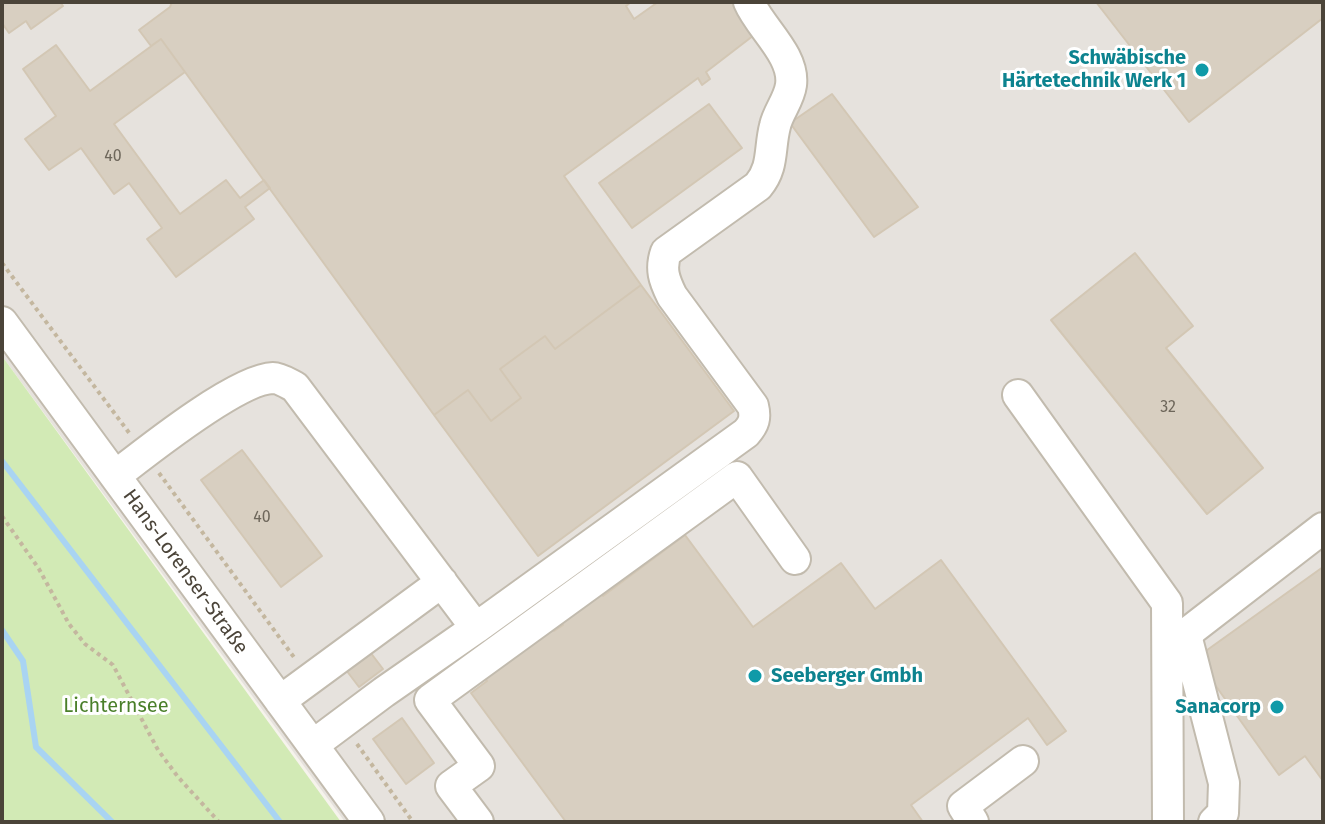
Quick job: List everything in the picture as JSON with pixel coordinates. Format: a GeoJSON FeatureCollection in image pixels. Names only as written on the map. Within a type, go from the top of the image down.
{"type":"FeatureCollection","features":[{"type":"Feature","properties":{"kind":"street"},"geometry":{"type":"LineString","coordinates":[[313,745],[753,426],[753,406],[672,296],[661,265],[666,252],[758,186],[771,163],[775,126],[790,89],[792,75],[749,2]]}},
{"type":"Feature","properties":{"kind":"street","name":"Hans-Lorenser-Straße"},"geometry":{"type":"LineString","coordinates":[[2,322],[369,822]]}},
{"type":"Feature","properties":{"kind":"street"},"geometry":{"type":"LineString","coordinates":[[115,476],[245,385],[275,378],[295,387],[476,628]]}},
{"type":"Feature","properties":{"kind":"street"},"geometry":{"type":"LineString","coordinates":[[1018,395],[1167,603],[1168,822]]}},
{"type":"Feature","properties":{"kind":"street"},"geometry":{"type":"LineString","coordinates":[[478,822],[451,786],[479,766],[430,700],[737,477],[795,559]]}},
{"type":"Feature","properties":{"kind":"street"},"geometry":{"type":"LineString","coordinates":[[1222,819],[1224,783],[1187,639],[1191,630],[1323,528]]}},
{"type":"Feature","properties":{"kind":"street"},"geometry":{"type":"LineString","coordinates":[[280,701],[442,582]]}},
{"type":"Feature","properties":{"kind":"street"},"geometry":{"type":"LineString","coordinates":[[973,822],[963,806],[1023,761]]}},
{"type":"Feature","properties":{"kind":"path"},"geometry":{"type":"LineString","coordinates":[[2,263],[310,679]]}},
{"type":"Feature","properties":{"kind":"path"},"geometry":{"type":"LineString","coordinates":[[2,516],[39,569],[69,624],[85,644],[113,665],[158,750],[219,822]]}},
{"type":"Feature","properties":{"kind":"path"},"geometry":{"type":"LineString","coordinates":[[342,723],[413,822]]}},
{"type":"Feature","properties":{"kind":"shaded area"},"geometry":{"type":"Polygon","coordinates":[[[2,2],[1323,2],[1323,822],[345,822],[2,356],[2,2]]]}},
{"type":"Feature","properties":{"kind":"green space","name":"Lichternsee"},"geometry":{"type":"Polygon","coordinates":[[[2,356],[341,822],[2,822],[2,356]]]}},
{"type":"Feature","properties":{"kind":"building"},"geometry":{"type":"Polygon","coordinates":[[[2,2],[60,2],[63,6],[31,29],[26,21],[9,33],[2,23],[2,2]]]}},
{"type":"Feature","properties":{"kind":"building"},"geometry":{"type":"Polygon","coordinates":[[[172,2],[631,2],[626,6],[634,19],[658,2],[735,2],[758,32],[706,72],[710,79],[702,85],[698,78],[564,176],[641,285],[555,349],[545,336],[500,369],[521,398],[491,421],[468,390],[434,415],[161,39],[151,46],[139,30],[170,7],[172,2]]]}},
{"type":"Feature","properties":{"kind":"building","name":"Schwäbische Härtetechnik Werk 1"},"geometry":{"type":"Polygon","coordinates":[[[1096,2],[1323,2],[1323,18],[1189,122],[1096,2]]]}},
{"type":"Feature","properties":{"kind":"building"},"geometry":{"type":"Polygon","coordinates":[[[161,39],[185,72],[114,124],[180,214],[226,180],[240,198],[264,180],[270,188],[245,207],[254,219],[176,277],[147,239],[162,228],[129,183],[114,194],[81,148],[49,170],[25,139],[56,116],[23,69],[56,45],[90,91],[161,39]]]}},
{"type":"Feature","properties":{"kind":"building"},"geometry":{"type":"Polygon","coordinates":[[[832,94],[918,207],[874,237],[790,123],[832,94]]]}},
{"type":"Feature","properties":{"kind":"building"},"geometry":{"type":"Polygon","coordinates":[[[709,104],[742,148],[632,228],[599,183],[709,104]]]}},
{"type":"Feature","properties":{"kind":"building"},"geometry":{"type":"Polygon","coordinates":[[[1135,253],[1193,326],[1166,348],[1263,468],[1207,514],[1051,320],[1135,253]]]}},
{"type":"Feature","properties":{"kind":"building"},"geometry":{"type":"Polygon","coordinates":[[[641,285],[734,411],[538,556],[434,415],[468,390],[491,421],[521,398],[500,369],[545,336],[555,349],[641,285]]]}},
{"type":"Feature","properties":{"kind":"building"},"geometry":{"type":"Polygon","coordinates":[[[242,450],[322,556],[281,587],[201,480],[242,450]]]}},
{"type":"Feature","properties":{"kind":"building","name":"Seeberger Gmbh"},"geometry":{"type":"Polygon","coordinates":[[[685,535],[753,627],[841,563],[875,609],[941,560],[1066,731],[1047,745],[1028,718],[911,805],[923,822],[566,822],[471,693],[487,681],[481,672],[548,623],[554,631],[563,625],[556,615],[595,586],[603,596],[685,535]]]}},
{"type":"Feature","properties":{"kind":"building","name":"Sanacorp"},"geometry":{"type":"Polygon","coordinates":[[[1323,567],[1323,781],[1305,756],[1279,775],[1196,658],[1323,567]]]}},
{"type":"Feature","properties":{"kind":"building"},"geometry":{"type":"Polygon","coordinates":[[[367,648],[383,669],[359,687],[343,666],[367,648]]]}},
{"type":"Feature","properties":{"kind":"building"},"geometry":{"type":"Polygon","coordinates":[[[402,718],[434,763],[406,784],[373,739],[402,718]]]}},
{"type":"Feature","properties":{"kind":"waterway"},"geometry":{"type":"LineString","coordinates":[[2,461],[280,822]]}},
{"type":"Feature","properties":{"kind":"waterway"},"geometry":{"type":"LineString","coordinates":[[2,630],[23,661],[36,747],[112,822]]}},
{"type":"Feature","properties":{"kind":"place","name":"Schwäbische Härtetechnik Werk 1"},"geometry":{"type":"Point","coordinates":[1202,70]}},
{"type":"Feature","properties":{"kind":"place","name":"Seeberger Gmbh"},"geometry":{"type":"Point","coordinates":[755,676]}},
{"type":"Feature","properties":{"kind":"place","name":"Sanacorp"},"geometry":{"type":"Point","coordinates":[1277,707]}}]}
